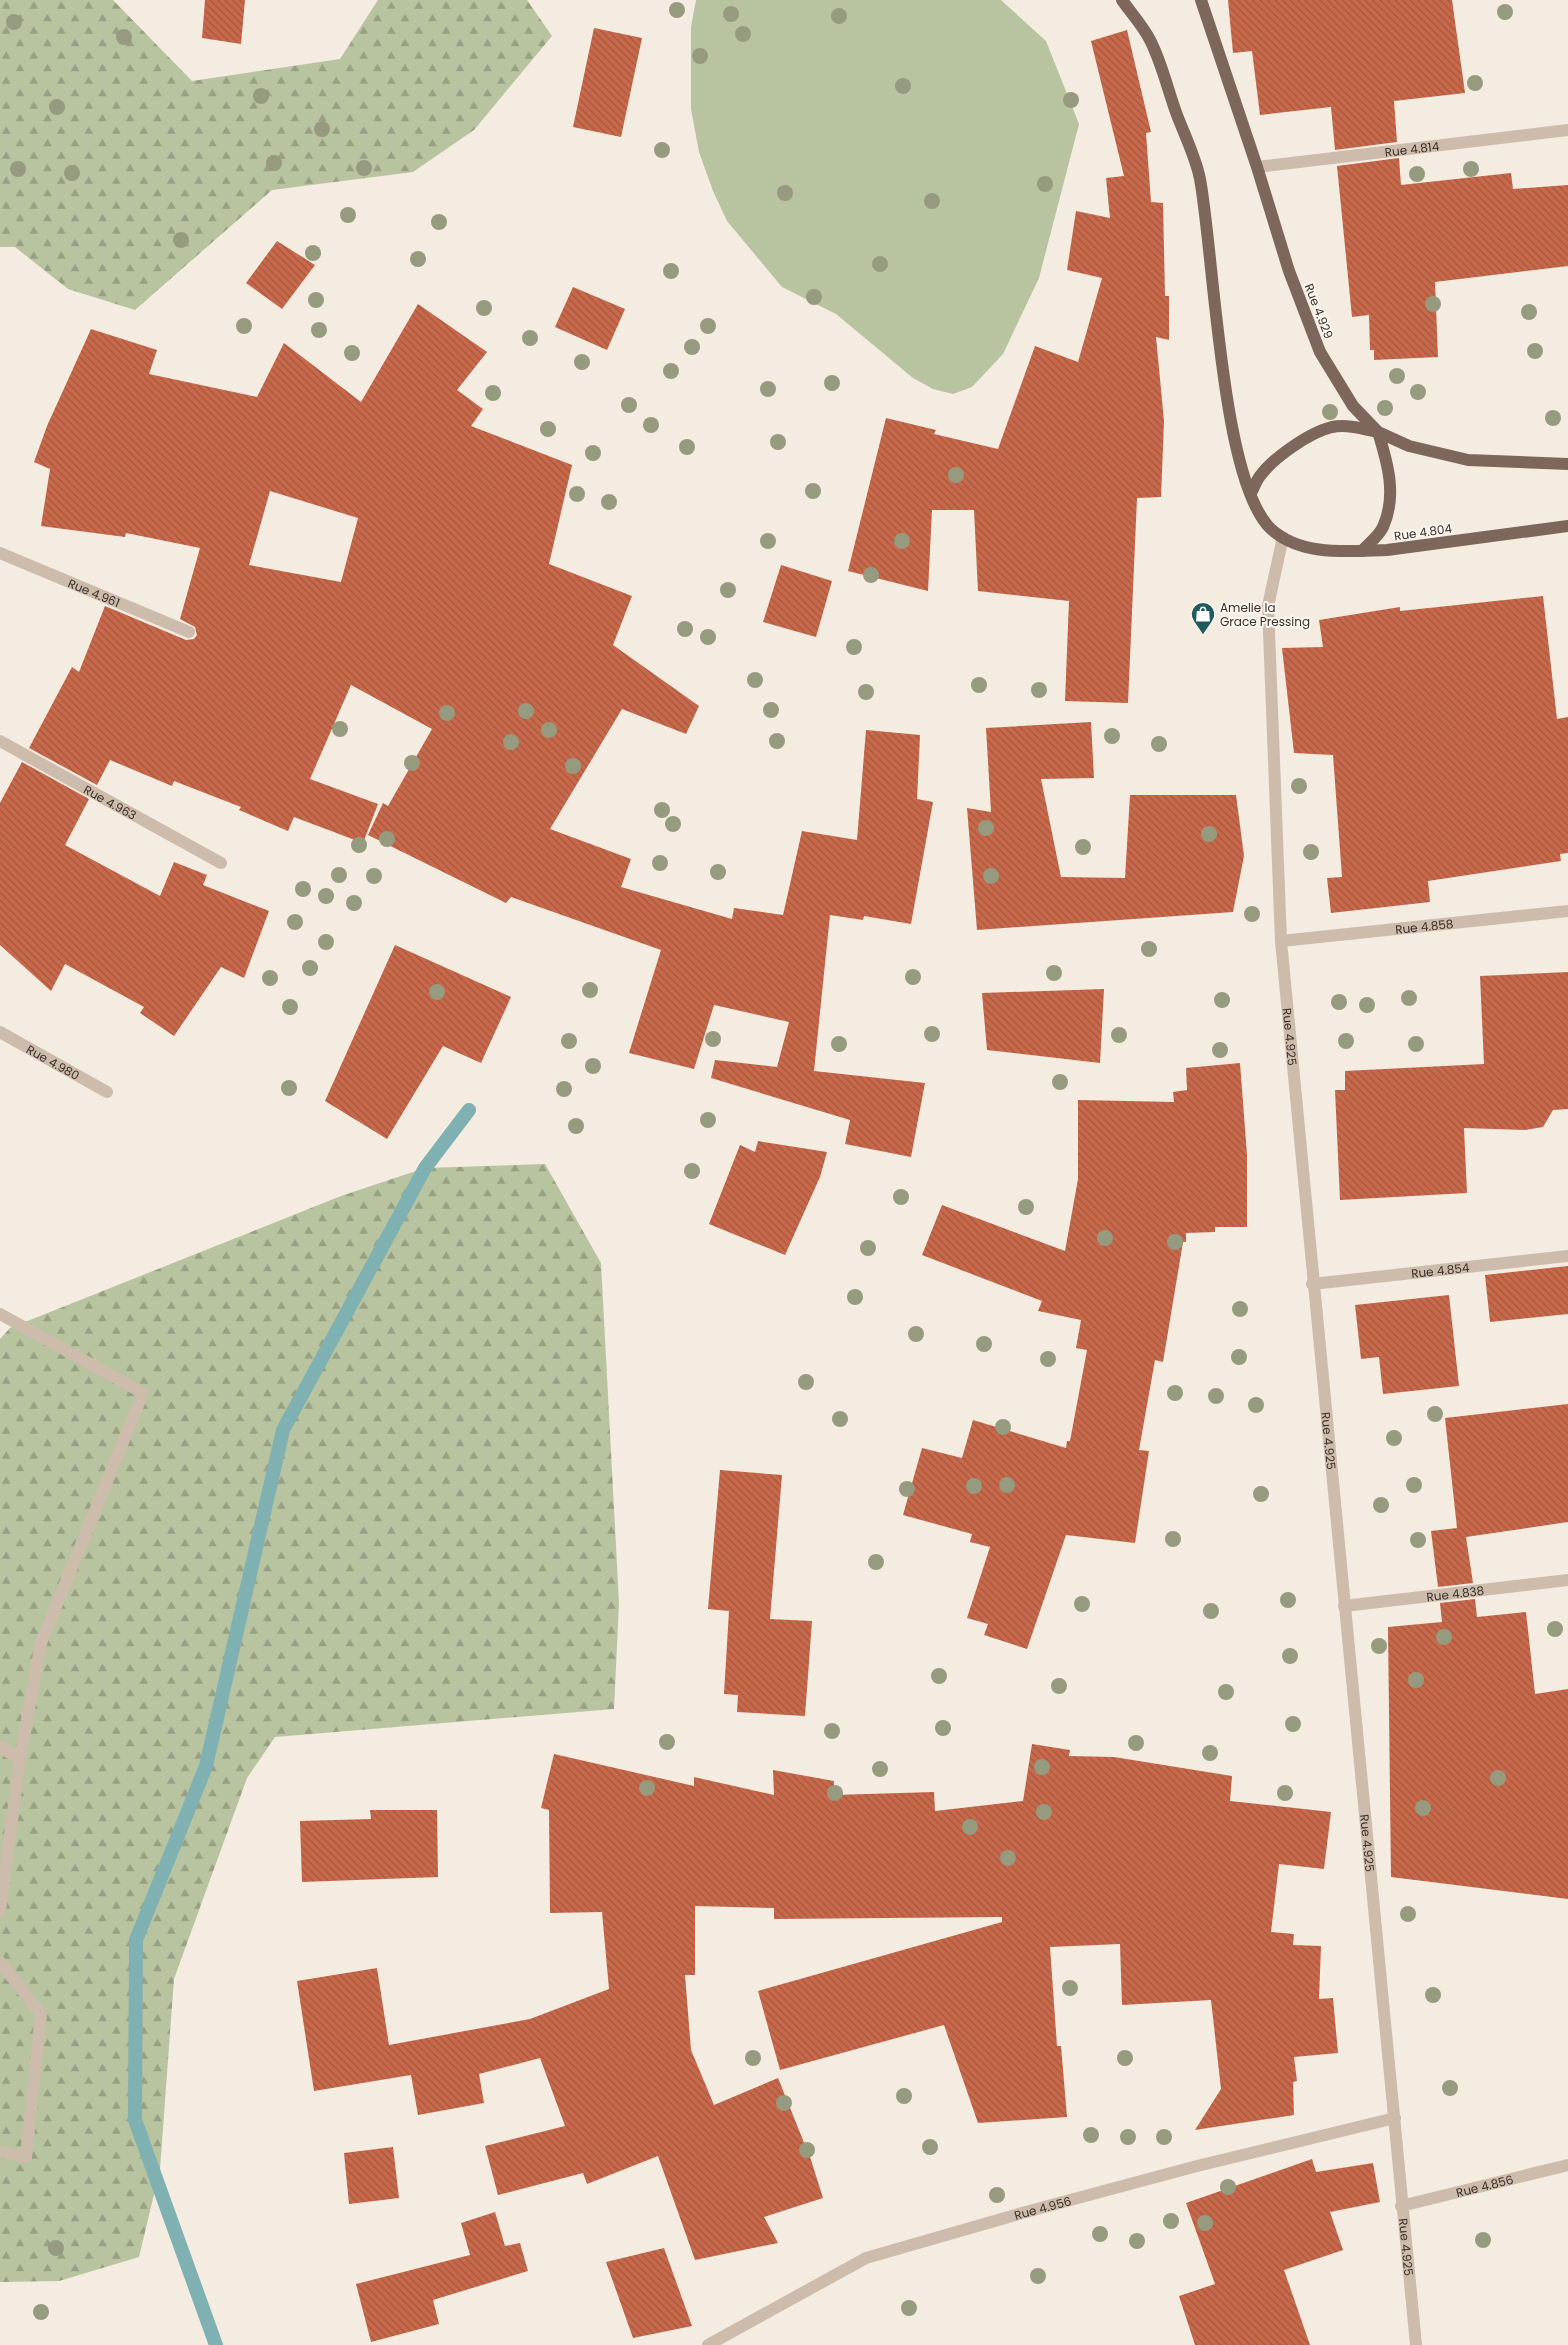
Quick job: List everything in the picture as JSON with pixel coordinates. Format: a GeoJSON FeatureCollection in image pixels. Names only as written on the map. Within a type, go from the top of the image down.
{"type":"FeatureCollection","features":[{"type":"Feature","properties":{"kind":"main road"},"geometry":{"type":"LineString","coordinates":[[1122,0],[1150,40],[1200,177],[1231,421],[1241,466],[1258,512],[1271,529],[1283,537]]}},
{"type":"Feature","properties":{"kind":"main road","name":"Rue 4.929"},"geometry":{"type":"LineString","coordinates":[[1201,0],[1257,166],[1289,271],[1320,352],[1353,406],[1378,432],[1409,446],[1468,460],[1568,464]]}},
{"type":"Feature","properties":{"kind":"main road"},"geometry":{"type":"LineString","coordinates":[[1251,493],[1260,476],[1286,452],[1315,434],[1333,426],[1378,432],[1389,470],[1391,494],[1382,528],[1362,551]]}},
{"type":"Feature","properties":{"kind":"main road","name":"Rue 4.804"},"geometry":{"type":"LineString","coordinates":[[1283,537],[1307,547],[1328,551],[1362,551],[1387,550],[1568,526]]}},
{"type":"Feature","properties":{"kind":"street","name":"Rue 4.814"},"geometry":{"type":"LineString","coordinates":[[1257,166],[1568,130]]}},
{"type":"Feature","properties":{"kind":"street","name":"Rue 4.925"},"geometry":{"type":"LineString","coordinates":[[1283,537],[1268,606],[1281,941],[1312,1284],[1416,2345]]}},
{"type":"Feature","properties":{"kind":"street","name":"Rue 4.961"},"geometry":{"type":"LineString","coordinates":[[0,553],[189,632]]}},
{"type":"Feature","properties":{"kind":"street","name":"Rue 4.963"},"geometry":{"type":"LineString","coordinates":[[0,741],[221,863]]}},
{"type":"Feature","properties":{"kind":"street","name":"Rue 4.858"},"geometry":{"type":"LineString","coordinates":[[1281,941],[1568,911]]}},
{"type":"Feature","properties":{"kind":"street","name":"Rue 4.980"},"geometry":{"type":"LineString","coordinates":[[0,1032],[107,1092]]}},
{"type":"Feature","properties":{"kind":"street","name":"Rue 4.854"},"geometry":{"type":"LineString","coordinates":[[1312,1284],[1568,1256]]}},
{"type":"Feature","properties":{"kind":"street"},"geometry":{"type":"LineString","coordinates":[[0,1314],[143,1393],[41,1643],[20,1759],[0,1910]]}},
{"type":"Feature","properties":{"kind":"street","name":"Rue 4.838"},"geometry":{"type":"LineString","coordinates":[[1344,1606],[1568,1580]]}},
{"type":"Feature","properties":{"kind":"street"},"geometry":{"type":"LineString","coordinates":[[0,1747],[20,1759]]}},
{"type":"Feature","properties":{"kind":"street"},"geometry":{"type":"LineString","coordinates":[[0,1962],[41,2014],[26,2158],[0,2152]]}},
{"type":"Feature","properties":{"kind":"street","name":"Rue 4.956"},"geometry":{"type":"LineString","coordinates":[[708,2345],[866,2258],[1160,2176],[1394,2118]]}},
{"type":"Feature","properties":{"kind":"street","name":"Rue 4.856"},"geometry":{"type":"LineString","coordinates":[[1401,2206],[1568,2165]]}},
{"type":"Feature","properties":{"kind":"green space"},"geometry":{"type":"Polygon","coordinates":[[[0,0],[113,0],[192,81],[340,59],[378,0],[527,0],[552,36],[474,130],[413,172],[272,190],[135,310],[68,289],[15,247],[0,247],[0,0]]]}},
{"type":"Feature","properties":{"kind":"green space"},"geometry":{"type":"Polygon","coordinates":[[[696,0],[1001,0],[1046,41],[1079,124],[1039,278],[1003,354],[972,387],[953,394],[933,389],[913,378],[836,314],[782,287],[727,221],[713,191],[699,152],[691,109],[691,27],[696,0]]]}},
{"type":"Feature","properties":{"kind":"green space"},"geometry":{"type":"Polygon","coordinates":[[[545,1164],[601,1263],[619,1603],[614,1709],[275,1737],[247,1778],[174,1979],[160,2169],[139,2257],[59,2281],[0,2282],[0,1339],[10,1328],[341,1196],[425,1168],[545,1164]]]}},
{"type":"Feature","properties":{"kind":"building"},"geometry":{"type":"Polygon","coordinates":[[[205,0],[245,0],[241,44],[202,38],[205,0]]]}},
{"type":"Feature","properties":{"kind":"building"},"geometry":{"type":"Polygon","coordinates":[[[1228,0],[1452,0],[1465,93],[1394,101],[1397,142],[1335,150],[1331,107],[1260,115],[1252,51],[1233,53],[1228,0]]]}},
{"type":"Feature","properties":{"kind":"building"},"geometry":{"type":"Polygon","coordinates":[[[594,28],[642,38],[621,137],[573,127],[594,28]]]}},
{"type":"Feature","properties":{"kind":"building"},"geometry":{"type":"Polygon","coordinates":[[[1127,30],[1151,132],[1146,133],[1151,202],[1163,203],[1165,296],[1169,296],[1169,340],[1156,337],[1164,421],[1161,497],[1137,498],[1128,703],[1065,701],[1069,601],[978,591],[974,510],[932,510],[928,591],[848,571],[886,418],[936,430],[934,434],[998,449],[1035,346],[1078,362],[1102,278],[1067,270],[1076,211],[1110,218],[1106,178],[1124,176],[1091,41],[1127,30]]]}},
{"type":"Feature","properties":{"kind":"building"},"geometry":{"type":"Polygon","coordinates":[[[1399,158],[1401,185],[1511,173],[1513,189],[1568,185],[1568,266],[1435,282],[1438,357],[1374,360],[1374,350],[1370,350],[1369,315],[1352,317],[1337,166],[1399,158]]]}},
{"type":"Feature","properties":{"kind":"building"},"geometry":{"type":"Polygon","coordinates":[[[277,241],[315,265],[282,309],[246,283],[277,241]]]}},
{"type":"Feature","properties":{"kind":"building"},"geometry":{"type":"Polygon","coordinates":[[[573,287],[625,309],[607,350],[555,327],[573,287]]]}},
{"type":"Feature","properties":{"kind":"building"},"geometry":{"type":"Polygon","coordinates":[[[418,304],[487,352],[457,390],[483,409],[471,426],[572,465],[549,564],[632,596],[613,645],[699,706],[686,734],[622,709],[550,829],[631,859],[621,887],[732,919],[734,908],[783,915],[802,831],[857,840],[866,730],[920,735],[917,799],[933,802],[911,924],[864,916],[863,920],[830,915],[814,1071],[925,1083],[911,1157],[845,1144],[850,1120],[711,1078],[715,1060],[777,1067],[789,1022],[714,1005],[694,1069],[629,1053],[661,950],[511,897],[506,903],[368,835],[383,803],[388,806],[432,729],[351,685],[310,779],[378,804],[363,843],[294,817],[288,831],[239,810],[241,807],[174,781],[172,786],[110,760],[97,785],[29,748],[72,667],[79,672],[105,606],[186,640],[194,639],[197,635],[195,627],[180,619],[200,548],[126,533],[125,537],[41,526],[50,469],[34,462],[47,426],[91,329],[157,350],[149,374],[257,397],[284,343],[361,402],[418,304]],[[270,491],[249,565],[341,582],[358,518],[270,491]]]}},
{"type":"Feature","properties":{"kind":"building"},"geometry":{"type":"Polygon","coordinates":[[[781,565],[832,581],[816,637],[763,622],[781,565]]]}},
{"type":"Feature","properties":{"kind":"building"},"geometry":{"type":"Polygon","coordinates":[[[1543,596],[1557,719],[1568,717],[1568,853],[1560,854],[1561,861],[1428,881],[1430,902],[1331,913],[1327,878],[1342,877],[1333,755],[1294,753],[1282,648],[1323,647],[1319,620],[1400,607],[1400,611],[1543,596]]]}},
{"type":"Feature","properties":{"kind":"building"},"geometry":{"type":"Polygon","coordinates":[[[1091,722],[1094,778],[1041,779],[1061,877],[1125,878],[1130,795],[1236,795],[1244,856],[1233,912],[977,930],[967,808],[991,812],[986,728],[1091,722]]]}},
{"type":"Feature","properties":{"kind":"building"},"geometry":{"type":"Polygon","coordinates":[[[22,762],[89,799],[65,845],[160,896],[174,862],[207,875],[203,885],[269,911],[244,978],[221,967],[174,1036],[140,1013],[144,1007],[65,964],[51,991],[0,945],[0,803],[22,762]]]}},
{"type":"Feature","properties":{"kind":"building"},"geometry":{"type":"Polygon","coordinates":[[[395,945],[511,997],[481,1063],[443,1046],[387,1139],[325,1101],[395,945]]]}},
{"type":"Feature","properties":{"kind":"building"},"geometry":{"type":"Polygon","coordinates":[[[1568,972],[1568,1109],[1553,1110],[1543,1127],[1525,1130],[1464,1128],[1467,1193],[1340,1200],[1335,1090],[1345,1090],[1345,1071],[1484,1064],[1480,976],[1568,972]]]}},
{"type":"Feature","properties":{"kind":"building"},"geometry":{"type":"Polygon","coordinates":[[[1104,989],[1100,1063],[987,1050],[982,993],[1104,989]]]}},
{"type":"Feature","properties":{"kind":"building"},"geometry":{"type":"Polygon","coordinates":[[[1240,1063],[1247,1155],[1247,1227],[1215,1227],[1215,1232],[1186,1233],[1186,1242],[1183,1242],[1163,1362],[1155,1360],[1139,1450],[1149,1451],[1135,1543],[1066,1535],[1027,1649],[984,1635],[988,1624],[967,1618],[990,1547],[970,1542],[972,1534],[903,1515],[922,1448],[962,1458],[973,1420],[1066,1448],[1067,1441],[1070,1441],[1087,1350],[1076,1348],[1081,1320],[1038,1311],[1042,1301],[922,1255],[942,1205],[1065,1251],[1078,1179],[1078,1100],[1174,1102],[1173,1092],[1187,1090],[1186,1068],[1240,1063]]]}},
{"type":"Feature","properties":{"kind":"building"},"geometry":{"type":"Polygon","coordinates":[[[758,1141],[827,1152],[820,1177],[785,1255],[709,1224],[740,1145],[755,1152],[758,1141]]]}},
{"type":"Feature","properties":{"kind":"building"},"geometry":{"type":"Polygon","coordinates":[[[1568,1266],[1568,1314],[1490,1322],[1485,1275],[1568,1266]]]}},
{"type":"Feature","properties":{"kind":"building"},"geometry":{"type":"Polygon","coordinates":[[[1449,1295],[1459,1386],[1383,1394],[1379,1357],[1361,1359],[1355,1305],[1449,1295]]]}},
{"type":"Feature","properties":{"kind":"building"},"geometry":{"type":"Polygon","coordinates":[[[1568,1404],[1568,1522],[1466,1537],[1473,1583],[1438,1587],[1431,1531],[1457,1528],[1445,1418],[1568,1404]]]}},
{"type":"Feature","properties":{"kind":"building"},"geometry":{"type":"Polygon","coordinates":[[[720,1470],[782,1475],[770,1619],[812,1621],[805,1716],[737,1712],[738,1695],[724,1694],[729,1611],[708,1609],[720,1470]]]}},
{"type":"Feature","properties":{"kind":"building"},"geometry":{"type":"Polygon","coordinates":[[[1475,1599],[1477,1617],[1526,1612],[1535,1694],[1568,1689],[1568,1899],[1391,1877],[1388,1627],[1442,1622],[1440,1603],[1475,1599]]]}},
{"type":"Feature","properties":{"kind":"building"},"geometry":{"type":"Polygon","coordinates":[[[1032,1744],[1070,1750],[1069,1756],[1114,1757],[1232,1776],[1230,1801],[1331,1812],[1324,1869],[1279,1864],[1271,1932],[1294,1934],[1293,1945],[1321,1946],[1319,1999],[1333,1998],[1338,2053],[1294,2057],[1297,2081],[1293,2082],[1294,2115],[1195,2130],[1221,2089],[1211,2000],[1122,2005],[1120,1944],[1050,1947],[1057,2046],[1061,2046],[1067,2117],[978,2123],[944,2025],[780,2070],[758,1991],[1002,1922],[1002,1917],[774,1919],[774,1908],[695,1906],[695,1975],[685,1975],[691,2050],[714,2105],[778,2078],[811,2160],[823,2198],[764,2217],[778,2243],[695,2260],[658,2156],[587,2184],[583,2173],[498,2195],[485,2146],[565,2126],[540,2058],[479,2074],[484,2103],[418,2115],[411,2075],[314,2091],[297,1981],[377,1968],[389,2045],[530,2019],[609,1989],[602,1912],[550,1913],[549,1810],[541,1808],[554,1754],[694,1786],[694,1777],[774,1795],[773,1770],[834,1781],[834,1795],[934,1792],[935,1811],[1023,1801],[1032,1744]]]}},
{"type":"Feature","properties":{"kind":"building"},"geometry":{"type":"Polygon","coordinates":[[[370,1810],[437,1810],[438,1877],[302,1882],[300,1821],[371,1819],[370,1810]]]}},
{"type":"Feature","properties":{"kind":"building"},"geometry":{"type":"Polygon","coordinates":[[[393,2147],[399,2198],[349,2204],[344,2153],[393,2147]]]}},
{"type":"Feature","properties":{"kind":"building"},"geometry":{"type":"Polygon","coordinates":[[[1312,2159],[1316,2172],[1373,2163],[1380,2202],[1330,2212],[1343,2250],[1284,2270],[1310,2345],[1195,2345],[1179,2296],[1215,2284],[1186,2203],[1312,2159]]]}},
{"type":"Feature","properties":{"kind":"building"},"geometry":{"type":"Polygon","coordinates":[[[495,2212],[505,2246],[520,2243],[528,2271],[433,2300],[439,2324],[371,2342],[356,2284],[470,2255],[461,2223],[495,2212]]]}},
{"type":"Feature","properties":{"kind":"building"},"geometry":{"type":"Polygon","coordinates":[[[664,2248],[692,2326],[633,2338],[606,2262],[664,2248]]]}},
{"type":"Feature","properties":{"kind":"waterway"},"geometry":{"type":"LineString","coordinates":[[216,2345],[135,2120],[136,1940],[206,1766],[283,1430],[425,1168],[469,1110]]}},
{"type":"Feature","properties":{"kind":"place","name":"Amelie la Grace Pressing"},"geometry":{"type":"Point","coordinates":[1203,635]}}]}
